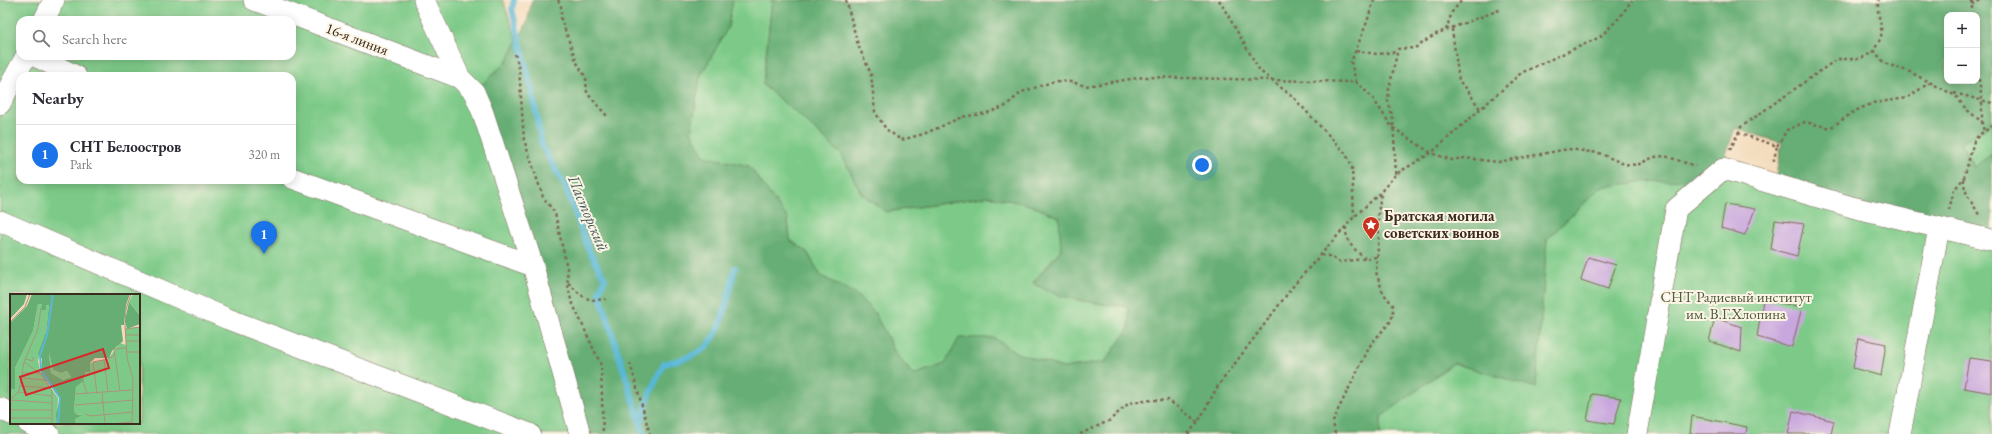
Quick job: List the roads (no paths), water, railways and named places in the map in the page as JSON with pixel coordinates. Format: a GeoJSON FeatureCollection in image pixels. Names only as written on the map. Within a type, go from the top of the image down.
{"type":"FeatureCollection","features":[{"type":"Feature","properties":{"kind":"street"},"geometry":{"type":"LineString","coordinates":[[46,16],[54,0]]}},
{"type":"Feature","properties":{"kind":"street","name":"16-я линия"},"geometry":{"type":"LineString","coordinates":[[254,0],[460,78]]}},
{"type":"Feature","properties":{"kind":"street"},"geometry":{"type":"LineString","coordinates":[[424,0],[460,78],[474,92],[484,112],[533,266],[580,434]]}},
{"type":"Feature","properties":{"kind":"street"},"geometry":{"type":"LineString","coordinates":[[17,72],[24,60]]}},
{"type":"Feature","properties":{"kind":"street"},"geometry":{"type":"LineString","coordinates":[[43,60],[68,72]]}},
{"type":"Feature","properties":{"kind":"street"},"geometry":{"type":"LineString","coordinates":[[0,104],[16,74]]}},
{"type":"Feature","properties":{"kind":"street"},"geometry":{"type":"LineString","coordinates":[[1637,434],[1676,209],[1722,170],[1769,182],[1852,207],[1986,239]]}},
{"type":"Feature","properties":{"kind":"street"},"geometry":{"type":"LineString","coordinates":[[296,179],[533,266]]}},
{"type":"Feature","properties":{"kind":"street"},"geometry":{"type":"LineString","coordinates":[[0,221],[228,319],[530,434]]}},
{"type":"Feature","properties":{"kind":"street"},"geometry":{"type":"LineString","coordinates":[[1900,434],[1940,228]]}},
{"type":"Feature","properties":{"kind":"street"},"geometry":{"type":"LineString","coordinates":[[0,408],[10,413]]}},
{"type":"Feature","properties":{"kind":"street"},"geometry":{"type":"LineString","coordinates":[[30,424],[49,434]]}},
{"type":"Feature","properties":{"kind":"waterway","name":"Пасторский"},"geometry":{"type":"LineString","coordinates":[[514,0],[512,9],[532,90],[542,146],[565,186],[589,251],[605,279],[599,292],[644,434]]}},
{"type":"Feature","properties":{"kind":"waterway"},"geometry":{"type":"LineString","coordinates":[[641,423],[650,393],[664,364],[700,352],[709,344],[714,336],[722,318],[735,268]]}},
{"type":"Feature","properties":{"kind":"place","name":"Братская могила советских воинов"},"geometry":{"type":"Point","coordinates":[1371,240]}},
{"type":"Feature","properties":{"kind":"place","name":"СНТ Белоостров"},"geometry":{"type":"Point","coordinates":[264,254]}},
{"type":"Feature","properties":{"kind":"park label","name":"СНТ Радиевый институт им. В.Г.Хлопина"},"geometry":{"type":"Point","coordinates":[1736,306]}}]}
